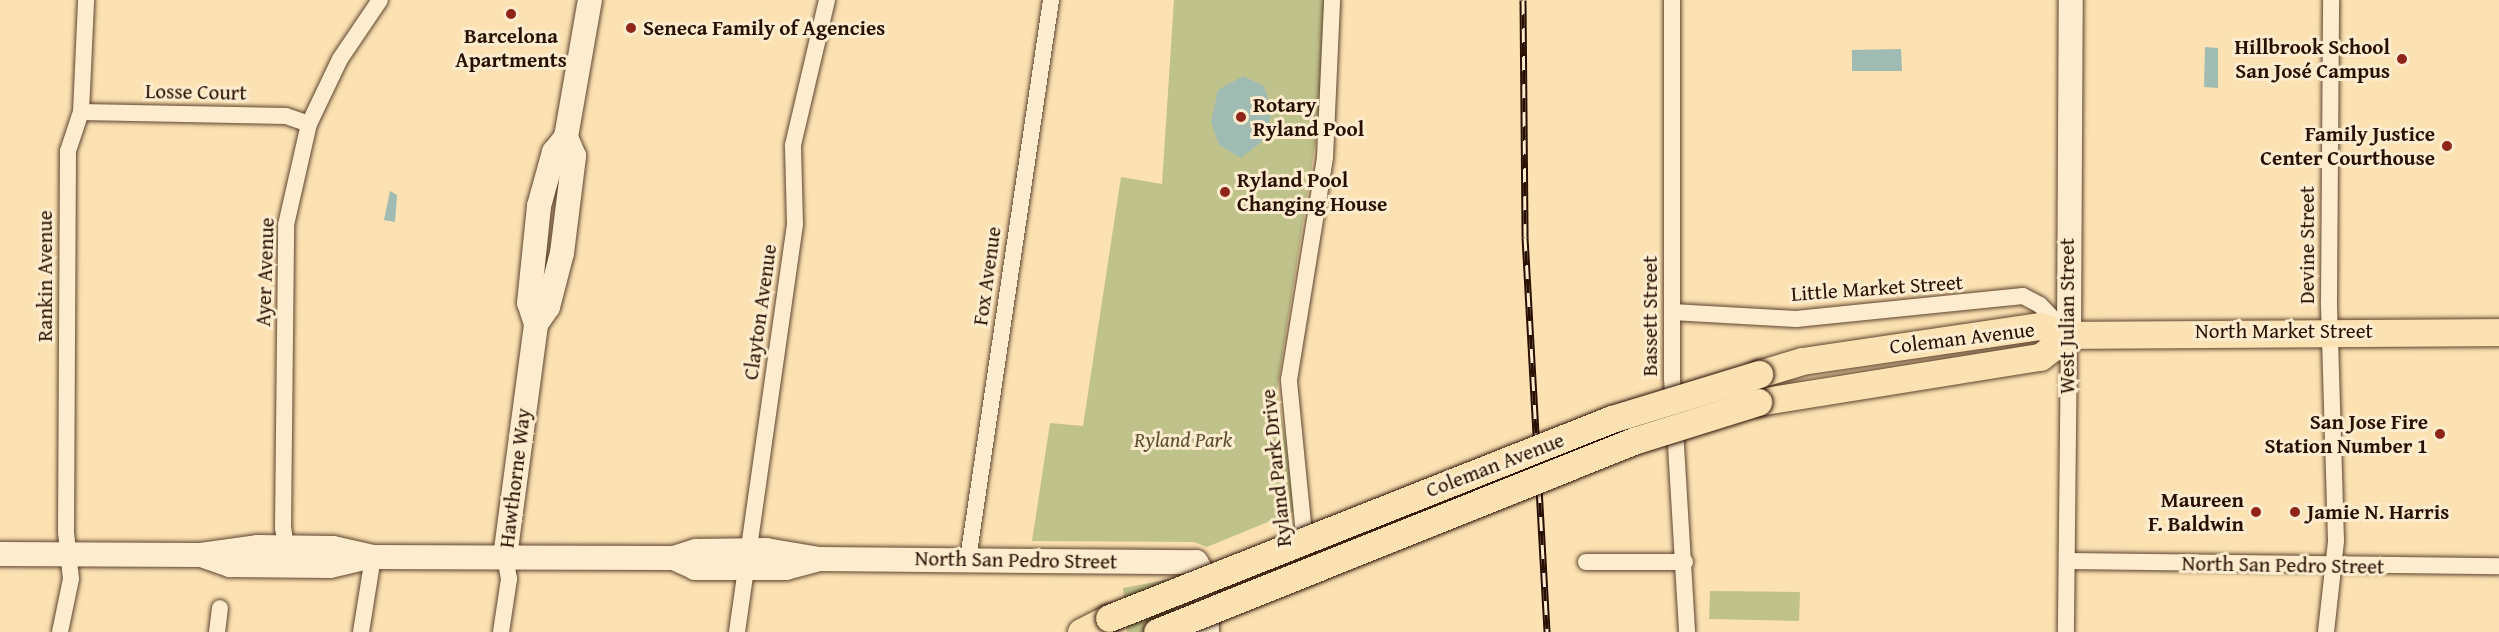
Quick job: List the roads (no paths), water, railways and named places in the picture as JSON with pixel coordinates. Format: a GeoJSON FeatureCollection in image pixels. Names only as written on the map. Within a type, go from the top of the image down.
{"type":"FeatureCollection","features":[{"type":"Feature","properties":{"kind":"main road","name":"Coleman Avenue"},"geometry":{"type":"LineString","coordinates":[[1081,632],[1109,618],[1612,419],[1802,361],[2040,326],[2069,336]]}},
{"type":"Feature","properties":{"kind":"main road","name":"North Market Street"},"geometry":{"type":"LineString","coordinates":[[2069,336],[2499,332]]}},
{"type":"Feature","properties":{"kind":"main road","name":"Coleman Avenue"},"geometry":{"type":"LineString","coordinates":[[1156,632],[1636,440],[1758,402],[2040,357],[2069,336]]}},
{"type":"Feature","properties":{"kind":"street","name":"Rankin Avenue"},"geometry":{"type":"LineString","coordinates":[[60,632],[71,579],[68,555],[68,151],[81,112],[86,0]]}},
{"type":"Feature","properties":{"kind":"street","name":"Ayer Avenue"},"geometry":{"type":"LineString","coordinates":[[288,556],[286,225],[309,124],[340,59],[380,0]]}},
{"type":"Feature","properties":{"kind":"street","name":"Hawthorne Way"},"geometry":{"type":"LineString","coordinates":[[501,632],[509,579],[505,557],[536,324],[548,307],[562,253],[574,156],[566,137],[590,0]]}},
{"type":"Feature","properties":{"kind":"street","name":"Clayton Avenue"},"geometry":{"type":"LineString","coordinates":[[737,632],[795,224],[793,145],[827,0]]}},
{"type":"Feature","properties":{"kind":"street","name":"Fox Avenue"},"geometry":{"type":"LineString","coordinates":[[968,559],[1051,0]]}},
{"type":"Feature","properties":{"kind":"street","name":"Ryland Park Drive"},"geometry":{"type":"LineString","coordinates":[[1308,575],[1289,380],[1325,157],[1332,0]]}},
{"type":"Feature","properties":{"kind":"street","name":"Bassett Street"},"geometry":{"type":"LineString","coordinates":[[1672,0],[1672,312],[1687,632]]}},
{"type":"Feature","properties":{"kind":"street","name":"West Julian Street"},"geometry":{"type":"LineString","coordinates":[[2066,632],[2071,0]]}},
{"type":"Feature","properties":{"kind":"street","name":"Devine Street"},"geometry":{"type":"LineString","coordinates":[[2326,632],[2332,566],[2337,444],[2331,332],[2331,0]]}},
{"type":"Feature","properties":{"kind":"street","name":"Losse Court"},"geometry":{"type":"LineString","coordinates":[[81,112],[286,116],[309,124]]}},
{"type":"Feature","properties":{"kind":"street","name":"Little Market Street"},"geometry":{"type":"LineString","coordinates":[[1672,312],[1796,319],[2024,296],[2040,305],[2069,336]]}},
{"type":"Feature","properties":{"kind":"street"},"geometry":{"type":"LineString","coordinates":[[1207,632],[1205,577],[1306,540]]}},
{"type":"Feature","properties":{"kind":"street","name":"North San Pedro Street"},"geometry":{"type":"LineString","coordinates":[[0,554],[201,555],[233,547],[288,556],[333,548],[373,557],[674,558],[696,551],[747,559],[794,551],[819,559],[1196,561],[1205,577]]}},
{"type":"Feature","properties":{"kind":"street"},"geometry":{"type":"LineString","coordinates":[[361,632],[373,557]]}},
{"type":"Feature","properties":{"kind":"street","name":"North San Pedro Street"},"geometry":{"type":"LineString","coordinates":[[2067,561],[2332,566],[2499,566]]}},
{"type":"Feature","properties":{"kind":"street"},"geometry":{"type":"LineString","coordinates":[[1586,562],[1685,562]]}},
{"type":"Feature","properties":{"kind":"street"},"geometry":{"type":"LineString","coordinates":[[217,632],[220,608]]}},
{"type":"Feature","properties":{"kind":"water"},"geometry":{"type":"Polygon","coordinates":[[[2205,47],[2218,48],[2218,88],[2204,87],[2205,47]]]}},
{"type":"Feature","properties":{"kind":"water"},"geometry":{"type":"Polygon","coordinates":[[[1901,49],[1902,71],[1852,71],[1852,50],[1901,49]]]}},
{"type":"Feature","properties":{"kind":"water","name":"Rotary Ryland Pool"},"geometry":{"type":"Polygon","coordinates":[[[1243,76],[1264,86],[1272,112],[1264,140],[1241,158],[1219,145],[1211,122],[1218,90],[1243,76]]]}},
{"type":"Feature","properties":{"kind":"water"},"geometry":{"type":"Polygon","coordinates":[[[390,191],[397,195],[395,222],[384,220],[390,191]]]}},
{"type":"Feature","properties":{"kind":"railway"},"geometry":{"type":"LineString","coordinates":[[1523,0],[1525,237],[1547,632]]}},
{"type":"Feature","properties":{"kind":"place","name":"Barcelona Apartments"},"geometry":{"type":"Point","coordinates":[511,14]}},
{"type":"Feature","properties":{"kind":"place","name":"Seneca Family of Agencies"},"geometry":{"type":"Point","coordinates":[631,28]}},
{"type":"Feature","properties":{"kind":"place","name":"Hillbrook School San José Campus"},"geometry":{"type":"Point","coordinates":[2402,59]}},
{"type":"Feature","properties":{"kind":"place","name":"Rotary Ryland Pool"},"geometry":{"type":"Point","coordinates":[1241,117]}},
{"type":"Feature","properties":{"kind":"place","name":"Family Justice Center Courthouse"},"geometry":{"type":"Point","coordinates":[2447,146]}},
{"type":"Feature","properties":{"kind":"place","name":"Ryland Pool Changing House"},"geometry":{"type":"Point","coordinates":[1225,192]}},
{"type":"Feature","properties":{"kind":"place","name":"San Jose Fire Station Number 1"},"geometry":{"type":"Point","coordinates":[2440,434]}},
{"type":"Feature","properties":{"kind":"place","name":"Maureen F. Baldwin"},"geometry":{"type":"Point","coordinates":[2256,512]}},
{"type":"Feature","properties":{"kind":"place","name":"Jamie N. Harris"},"geometry":{"type":"Point","coordinates":[2295,512]}},
{"type":"Feature","properties":{"kind":"park label","name":"Ryland Park"},"geometry":{"type":"Point","coordinates":[1183,440]}}]}
